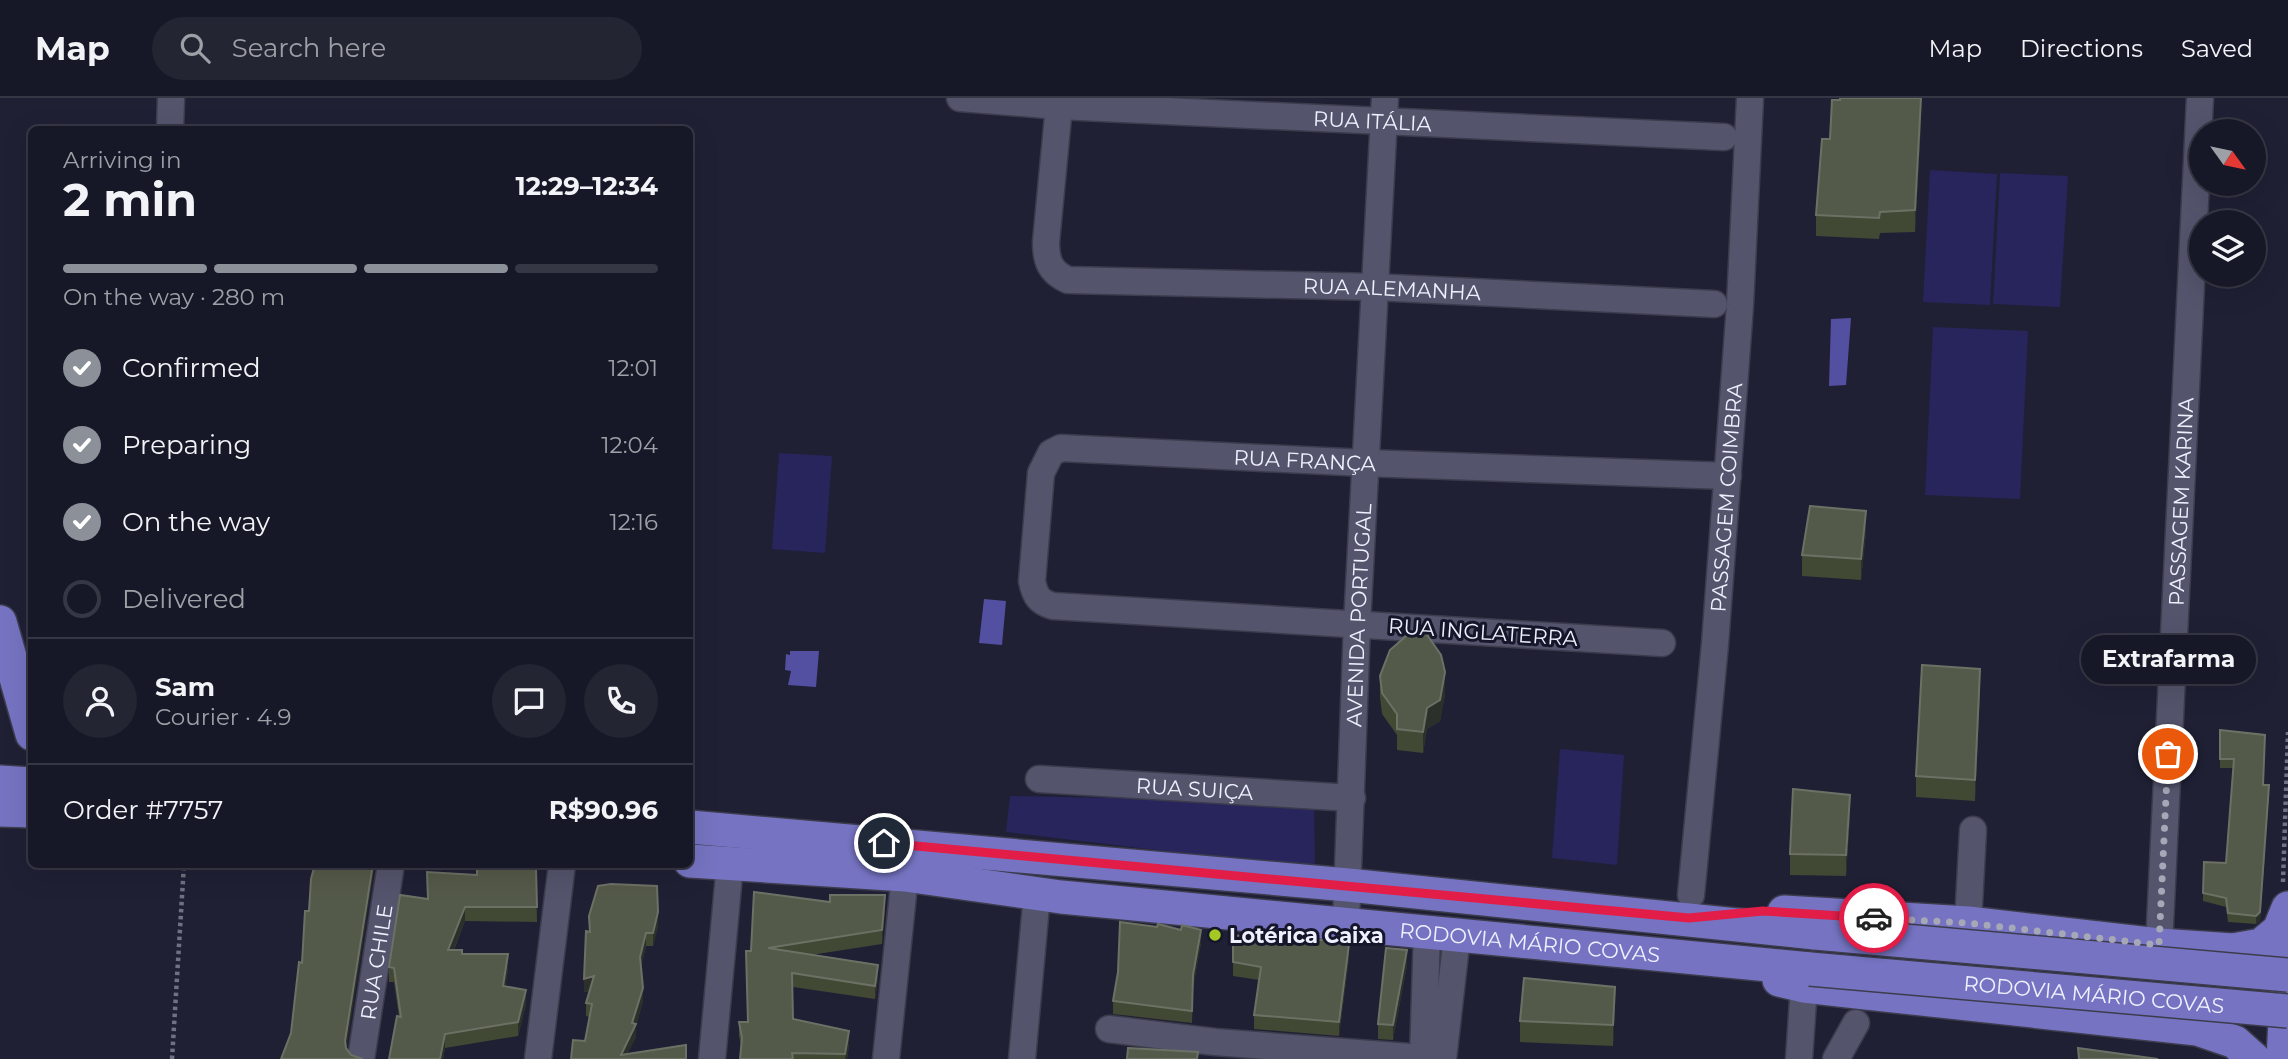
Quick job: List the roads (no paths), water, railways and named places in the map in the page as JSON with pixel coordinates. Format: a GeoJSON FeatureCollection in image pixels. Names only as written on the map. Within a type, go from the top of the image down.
{"type":"FeatureCollection","features":[{"type":"Feature","properties":{"kind":"main road"},"geometry":{"type":"LineString","coordinates":[[0,622],[28,720]]}},
{"type":"Feature","properties":{"kind":"main road"},"geometry":{"type":"LineString","coordinates":[[0,782],[28,784]]}},
{"type":"Feature","properties":{"kind":"main road"},"geometry":{"type":"LineString","coordinates":[[0,810],[28,811]]}},
{"type":"Feature","properties":{"kind":"main road","name":"RODOVIA MÁRIO COVAS"},"geometry":{"type":"LineString","coordinates":[[693,827],[1348,885],[1690,907],[1815,933],[2288,975]]}},
{"type":"Feature","properties":{"kind":"main road","name":"RODOVIA MÁRIO COVAS"},"geometry":{"type":"LineString","coordinates":[[693,861],[905,875],[1037,894],[1691,959],[1807,978],[2288,1011]]}},
{"type":"Feature","properties":{"kind":"main road"},"geometry":{"type":"LineString","coordinates":[[1690,907],[1968,923],[2159,945],[2233,950],[2261,945],[2279,930],[2288,908]]}},
{"type":"Feature","properties":{"kind":"main road"},"geometry":{"type":"LineString","coordinates":[[1807,978],[2197,1029],[2273,1057],[2288,959]]}},
{"type":"Feature","properties":{"kind":"street"},"geometry":{"type":"LineString","coordinates":[[170,126],[171,98]]}},
{"type":"Feature","properties":{"kind":"street","name":"RUA ITÁLIA"},"geometry":{"type":"LineString","coordinates":[[960,98],[1026,100],[1059,106],[1384,110],[1724,137]]}},
{"type":"Feature","properties":{"kind":"street","name":"PASSAGEM COIMBRA"},"geometry":{"type":"LineString","coordinates":[[1690,907],[1728,476],[1750,98]]}},
{"type":"Feature","properties":{"kind":"street","name":"PASSAGEM KARINA"},"geometry":{"type":"LineString","coordinates":[[2159,945],[2200,98]]}},
{"type":"Feature","properties":{"kind":"street","name":"RUA ALEMANHA"},"geometry":{"type":"LineString","coordinates":[[1059,106],[1046,259],[1058,275],[1068,280],[1374,287],[1714,304]]}},
{"type":"Feature","properties":{"kind":"street","name":"AVENIDA PORTUGAL"},"geometry":{"type":"LineString","coordinates":[[1346,923],[1357,624],[1384,110]]}},
{"type":"Feature","properties":{"kind":"street","name":"RUA FRANÇA"},"geometry":{"type":"LineString","coordinates":[[1053,606],[1042,603],[1036,596],[1032,582],[1041,473],[1051,453],[1061,448],[1365,463],[1728,476]]}},
{"type":"Feature","properties":{"kind":"street","name":"RUA INGLATERRA"},"geometry":{"type":"LineString","coordinates":[[1053,606],[1662,643]]}},
{"type":"Feature","properties":{"kind":"street","name":"RUA SUIÇA"},"geometry":{"type":"LineString","coordinates":[[1039,779],[1352,798]]}},
{"type":"Feature","properties":{"kind":"street"},"geometry":{"type":"LineString","coordinates":[[1968,923],[1973,830]]}},
{"type":"Feature","properties":{"kind":"street"},"geometry":{"type":"LineString","coordinates":[[712,1059],[730,864]]}},
{"type":"Feature","properties":{"kind":"street","name":"RUA CHILE"},"geometry":{"type":"LineString","coordinates":[[361,1059],[390,868]]}},
{"type":"Feature","properties":{"kind":"street"},"geometry":{"type":"LineString","coordinates":[[538,1059],[562,868]]}},
{"type":"Feature","properties":{"kind":"street"},"geometry":{"type":"LineString","coordinates":[[886,1059],[905,875]]}},
{"type":"Feature","properties":{"kind":"street"},"geometry":{"type":"LineString","coordinates":[[1022,1059],[1037,894]]}},
{"type":"Feature","properties":{"kind":"street"},"geometry":{"type":"LineString","coordinates":[[1109,1029],[1215,1051],[1431,1059],[1442,934]]}},
{"type":"Feature","properties":{"kind":"street"},"geometry":{"type":"LineString","coordinates":[[1799,1059],[1807,978]]}},
{"type":"Feature","properties":{"kind":"street"},"geometry":{"type":"LineString","coordinates":[[1836,1059],[1856,1023]]}},
{"type":"Feature","properties":{"kind":"place","name":"Extrafarma"},"geometry":{"type":"Point","coordinates":[2168,754]}},
{"type":"Feature","properties":{"kind":"place","name":"Lotérica Caixa"},"geometry":{"type":"Point","coordinates":[1215,935]}}]}
